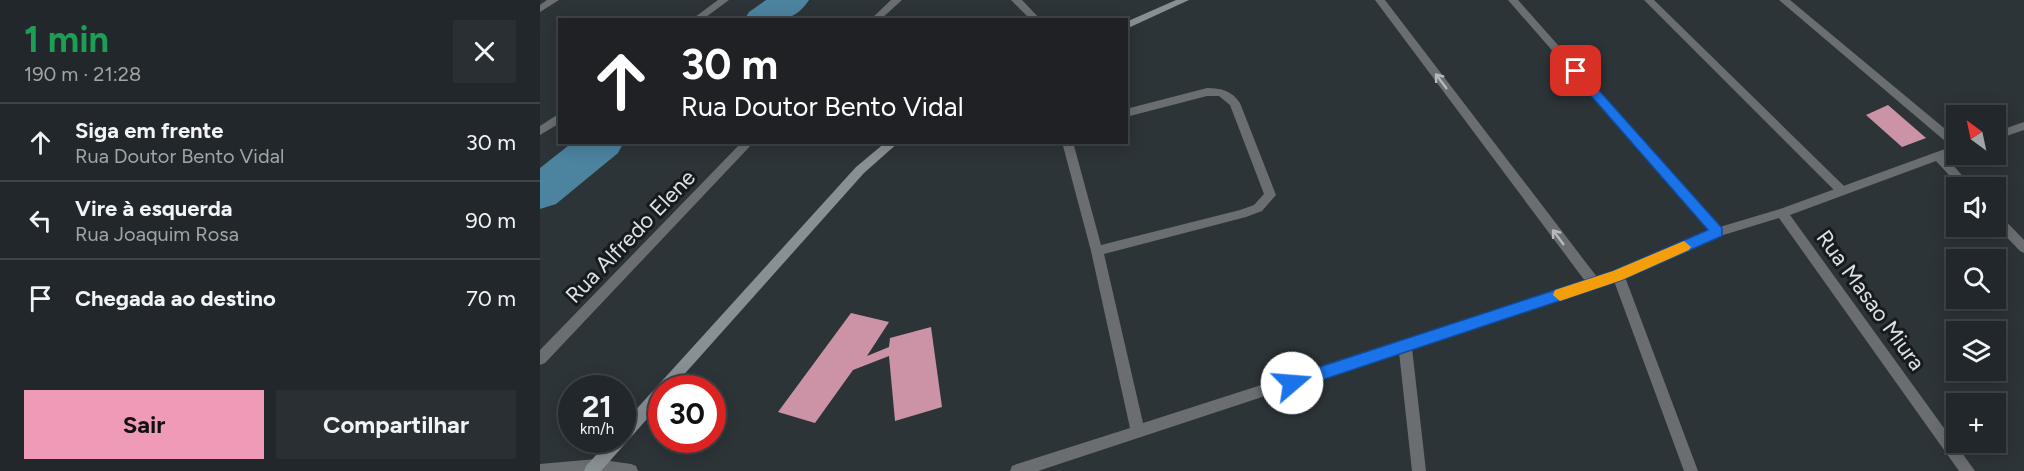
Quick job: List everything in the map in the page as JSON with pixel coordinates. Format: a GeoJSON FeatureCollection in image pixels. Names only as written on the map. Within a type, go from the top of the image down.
{"type":"FeatureCollection","features":[{"type":"Feature","properties":{"kind":"main road"},"geometry":{"type":"LineString","coordinates":[[1128,25],[1184,0]]}},
{"type":"Feature","properties":{"kind":"main road"},"geometry":{"type":"LineString","coordinates":[[676,375],[860,170],[892,144]]}},
{"type":"Feature","properties":{"kind":"main road"},"geometry":{"type":"LineString","coordinates":[[636,420],[648,407]]}},
{"type":"Feature","properties":{"kind":"main road"},"geometry":{"type":"LineString","coordinates":[[593,468],[607,453]]}},
{"type":"Feature","properties":{"kind":"street"},"geometry":{"type":"LineString","coordinates":[[540,9],[554,0]]}},
{"type":"Feature","properties":{"kind":"street"},"geometry":{"type":"LineString","coordinates":[[698,18],[724,0]]}},
{"type":"Feature","properties":{"kind":"street"},"geometry":{"type":"LineString","coordinates":[[876,18],[897,0]]}},
{"type":"Feature","properties":{"kind":"street"},"geometry":{"type":"LineString","coordinates":[[1016,0],[1035,18]]}},
{"type":"Feature","properties":{"kind":"street"},"geometry":{"type":"LineString","coordinates":[[1380,0],[1594,283]]}},
{"type":"Feature","properties":{"kind":"street"},"geometry":{"type":"LineString","coordinates":[[1513,0],[1717,232]]}},
{"type":"Feature","properties":{"kind":"street"},"geometry":{"type":"LineString","coordinates":[[1649,0],[1841,190]]}},
{"type":"Feature","properties":{"kind":"street"},"geometry":{"type":"LineString","coordinates":[[1784,0],[1946,136]]}},
{"type":"Feature","properties":{"kind":"street"},"geometry":{"type":"LineString","coordinates":[[1097,252],[1242,214],[1258,208],[1269,195],[1235,103],[1226,94],[1220,91],[1207,92],[1128,112]]}},
{"type":"Feature","properties":{"kind":"street"},"geometry":{"type":"LineString","coordinates":[[540,131],[558,118]]}},
{"type":"Feature","properties":{"kind":"street"},"geometry":{"type":"LineString","coordinates":[[2006,132],[2024,126]]}},
{"type":"Feature","properties":{"kind":"street","name":"Rua Alfredo Elene"},"geometry":{"type":"LineString","coordinates":[[540,359],[747,144]]}},
{"type":"Feature","properties":{"kind":"street"},"geometry":{"type":"LineString","coordinates":[[1068,144],[1097,252],[1138,433]]}},
{"type":"Feature","properties":{"kind":"street"},"geometry":{"type":"LineString","coordinates":[[1017,471],[1594,283],[1717,232],[1782,213],[1946,153]]}},
{"type":"Feature","properties":{"kind":"street"},"geometry":{"type":"LineString","coordinates":[[1938,156],[1958,177]]}},
{"type":"Feature","properties":{"kind":"street","name":"Rua Masao Miura"},"geometry":{"type":"LineString","coordinates":[[1782,213],[1968,471]]}},
{"type":"Feature","properties":{"kind":"street"},"geometry":{"type":"LineString","coordinates":[[2006,229],[2024,248]]}},
{"type":"Feature","properties":{"kind":"street"},"geometry":{"type":"LineString","coordinates":[[1617,275],[1691,471]]}},
{"type":"Feature","properties":{"kind":"street"},"geometry":{"type":"LineString","coordinates":[[1406,346],[1419,471]]}},
{"type":"Feature","properties":{"kind":"street"},"geometry":{"type":"LineString","coordinates":[[540,471],[593,468],[631,471]]}},
{"type":"Feature","properties":{"kind":"building"},"geometry":{"type":"Polygon","coordinates":[[[1888,105],[1926,138],[1902,147],[1866,115],[1888,105]]]}},
{"type":"Feature","properties":{"kind":"building"},"geometry":{"type":"Polygon","coordinates":[[[851,313],[889,322],[867,356],[889,347],[890,338],[931,327],[942,407],[895,421],[889,356],[853,370],[815,423],[778,412],[851,313]]]}},
{"type":"Feature","properties":{"kind":"waterway"},"geometry":{"type":"LineString","coordinates":[[765,18],[791,0]]}},
{"type":"Feature","properties":{"kind":"waterway"},"geometry":{"type":"LineString","coordinates":[[540,192],[600,144]]}},
{"type":"Feature","properties":{"kind":"slow traffic"},"geometry":{"type":"LineString","coordinates":[[1560,295],[1617,275],[1684,247]]}},
{"type":"Feature","properties":{"kind":"route"},"geometry":{"type":"LineString","coordinates":[[1292,383],[1617,275],[1717,232],[1576,71]]}}]}
